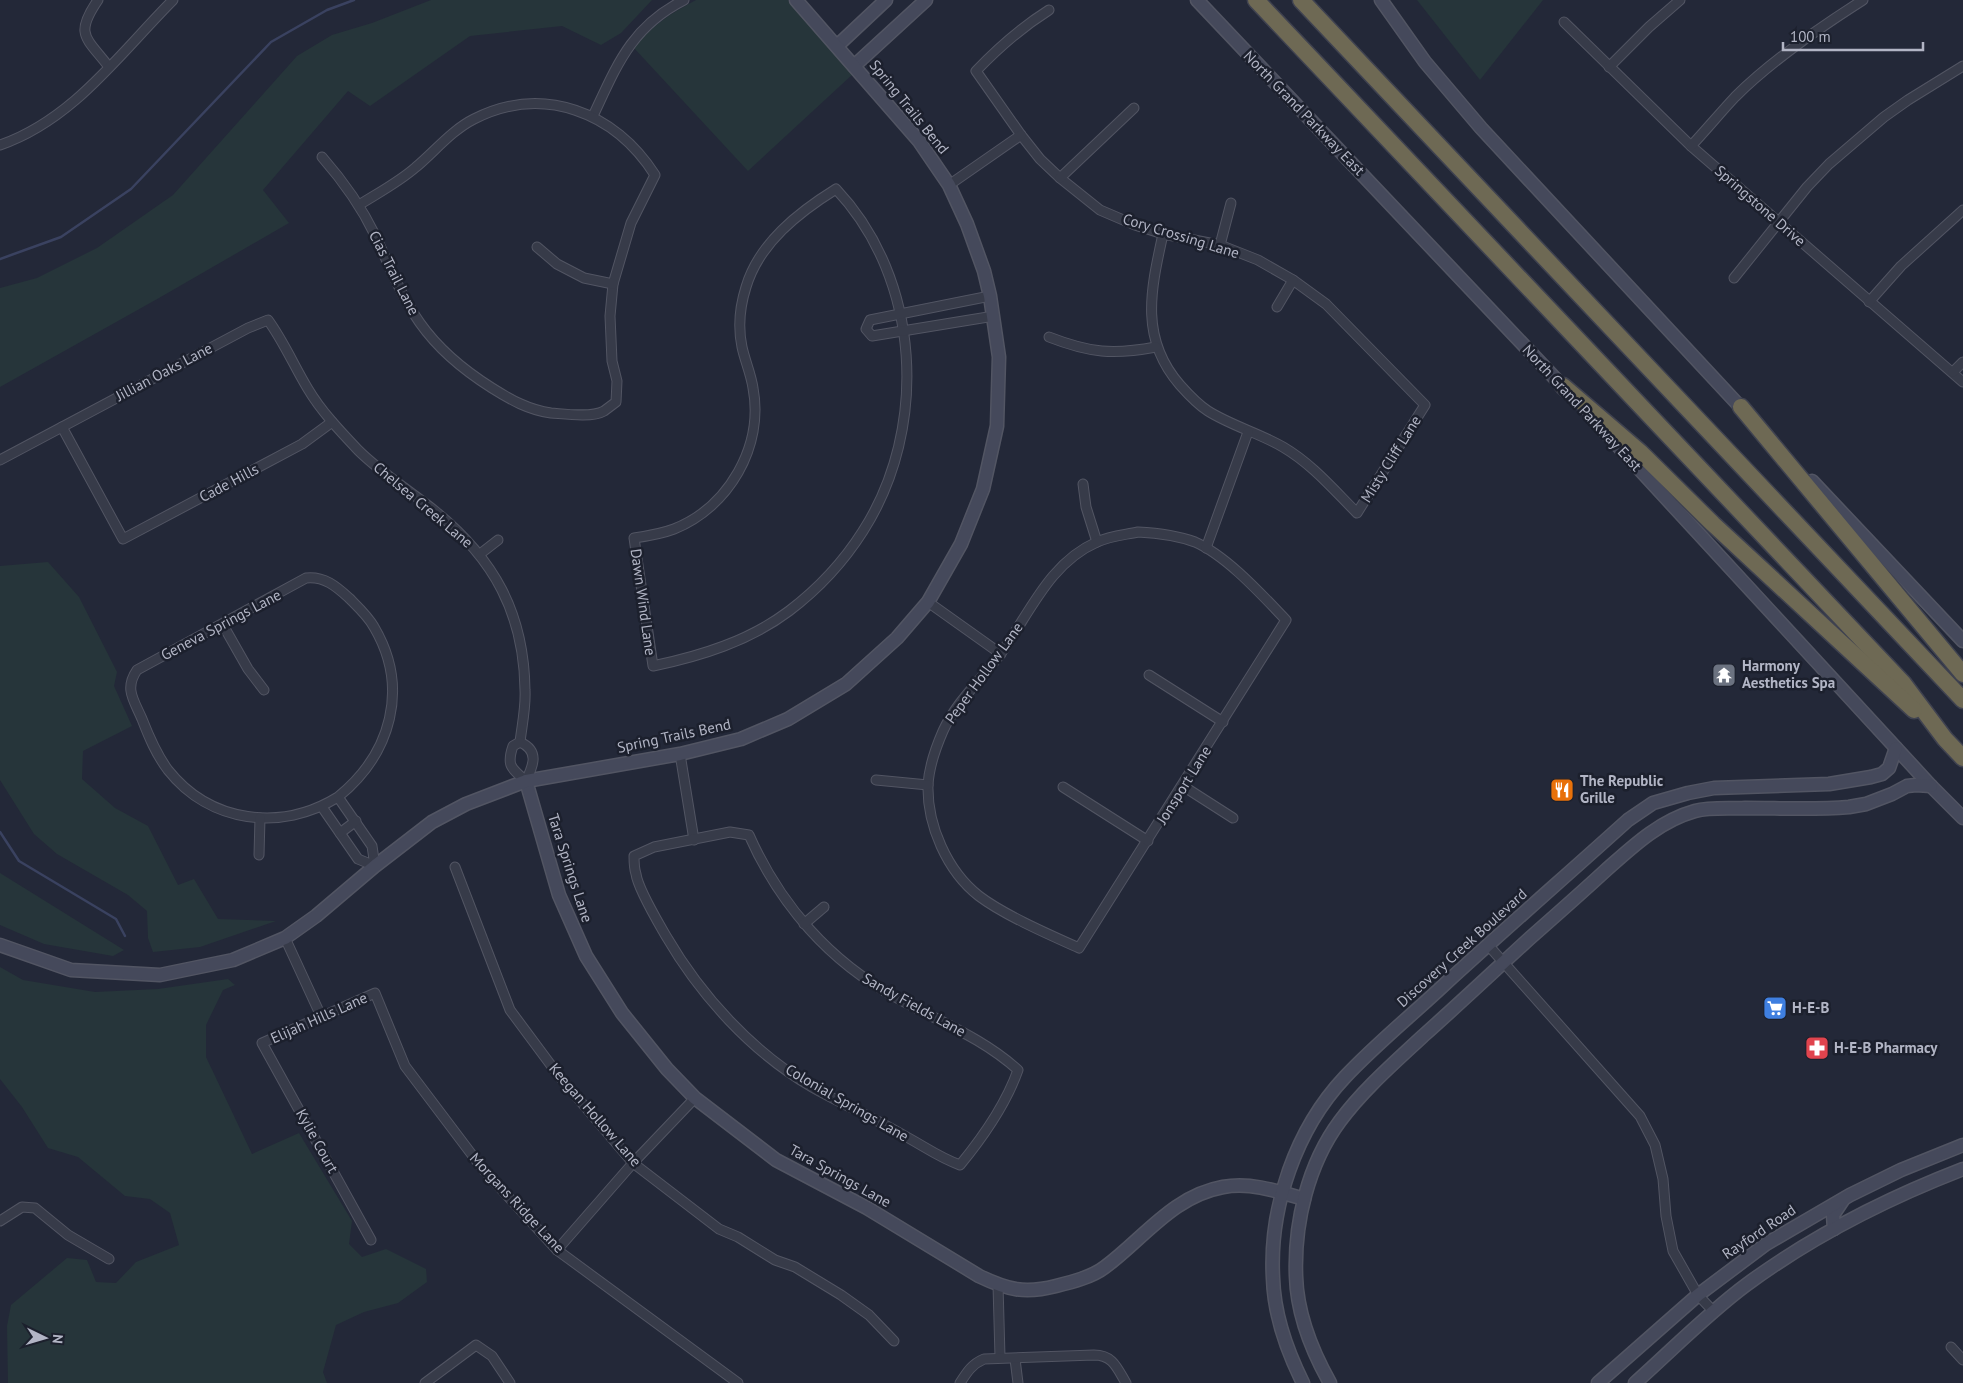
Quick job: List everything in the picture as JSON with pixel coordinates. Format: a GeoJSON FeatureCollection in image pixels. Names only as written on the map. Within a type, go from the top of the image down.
{"type":"FeatureCollection","features":[{"type":"Feature","properties":{"kind":"highway"},"geometry":{"type":"LineString","coordinates":[[1256,0],[1903,683],[1945,739]]}},
{"type":"Feature","properties":{"kind":"highway"},"geometry":{"type":"LineString","coordinates":[[1301,0],[1963,700]]}},
{"type":"Feature","properties":{"kind":"highway"},"geometry":{"type":"LineString","coordinates":[[1563,386],[1640,452],[1720,530],[1945,739],[1963,758]]}},
{"type":"Feature","properties":{"kind":"highway"},"geometry":{"type":"LineString","coordinates":[[1741,407],[1963,674]]}},
{"type":"Feature","properties":{"kind":"street"},"geometry":{"type":"LineString","coordinates":[[98,0],[83,26],[87,38],[109,67]]}},
{"type":"Feature","properties":{"kind":"street"},"geometry":{"type":"LineString","coordinates":[[0,145],[20,138],[46,124],[75,100],[172,0]]}},
{"type":"Feature","properties":{"kind":"street"},"geometry":{"type":"LineString","coordinates":[[593,116],[617,65],[631,42],[658,15],[684,0]]}},
{"type":"Feature","properties":{"kind":"street","name":"Spring Trails Bend"},"geometry":{"type":"LineString","coordinates":[[0,945],[71,970],[160,975],[233,960],[284,938],[316,916],[375,866],[432,822],[466,804],[526,781],[680,754],[741,739],[788,719],[846,684],[897,638],[928,602],[961,544],[983,489],[997,426],[999,357],[990,296],[984,271],[967,224],[949,185],[919,141],[796,0]]}},
{"type":"Feature","properties":{"kind":"street"},"geometry":{"type":"LineString","coordinates":[[837,46],[886,0]]}},
{"type":"Feature","properties":{"kind":"street"},"geometry":{"type":"LineString","coordinates":[[854,66],[926,0]]}},
{"type":"Feature","properties":{"kind":"street","name":"North Grand Parkway East"},"geometry":{"type":"LineString","coordinates":[[1196,0],[1563,386],[1728,568],[1963,818]]}},
{"type":"Feature","properties":{"kind":"street"},"geometry":{"type":"LineString","coordinates":[[1381,0],[1425,62],[1481,128],[1741,407],[1963,641]]}},
{"type":"Feature","properties":{"kind":"street"},"geometry":{"type":"LineString","coordinates":[[1609,67],[1680,0]]}},
{"type":"Feature","properties":{"kind":"street"},"geometry":{"type":"LineString","coordinates":[[1691,146],[1736,97],[1770,67],[1814,33],[1863,0]]}},
{"type":"Feature","properties":{"kind":"street","name":"Cory Crossing Lane"},"geometry":{"type":"LineString","coordinates":[[1048,10],[1031,21],[996,50],[976,71],[1021,136],[1040,159],[1060,178],[1100,210],[1135,225],[1164,234],[1220,245],[1258,260],[1293,280],[1326,304],[1425,405]]}},
{"type":"Feature","properties":{"kind":"street","name":"Springstone Drive"},"geometry":{"type":"LineString","coordinates":[[1564,22],[1691,146],[1963,382]]}},
{"type":"Feature","properties":{"kind":"street"},"geometry":{"type":"LineString","coordinates":[[1734,278],[1807,187],[1856,140],[1908,100],[1963,66]]}},
{"type":"Feature","properties":{"kind":"street"},"geometry":{"type":"LineString","coordinates":[[359,205],[416,168],[434,150],[468,123],[495,110],[515,105],[562,105],[593,116],[613,129],[646,161],[655,175],[631,223],[613,284],[584,278],[557,264],[537,247]]}},
{"type":"Feature","properties":{"kind":"street"},"geometry":{"type":"LineString","coordinates":[[1060,178],[1134,108]]}},
{"type":"Feature","properties":{"kind":"street"},"geometry":{"type":"LineString","coordinates":[[949,185],[1021,136]]}},
{"type":"Feature","properties":{"kind":"street","name":"Cias Trail Lane"},"geometry":{"type":"LineString","coordinates":[[322,157],[341,179],[359,205],[401,292],[420,323],[440,347],[473,376],[529,408],[547,412],[583,415],[602,412],[616,402],[617,382],[612,362],[610,316],[613,284]]}},
{"type":"Feature","properties":{"kind":"street","name":"Dawn Wind Lane"},"geometry":{"type":"LineString","coordinates":[[900,313],[891,281],[878,248],[852,206],[836,189],[816,202],[778,234],[760,256],[746,286],[740,316],[742,346],[753,388],[755,413],[751,440],[744,462],[732,483],[717,502],[697,517],[660,534],[634,538],[653,666],[718,649],[754,633],[795,606],[817,587],[843,558],[864,530],[881,497],[894,462],[904,425],[907,352],[904,332]]}},
{"type":"Feature","properties":{"kind":"street"},"geometry":{"type":"LineString","coordinates":[[1220,245],[1231,202]]}},
{"type":"Feature","properties":{"kind":"street"},"geometry":{"type":"LineString","coordinates":[[1869,302],[1907,260],[1963,210]]}},
{"type":"Feature","properties":{"kind":"street"},"geometry":{"type":"LineString","coordinates":[[1164,234],[1152,284],[1151,317],[1156,347],[1172,376],[1189,395],[1207,410],[1248,432],[1206,548]]}},
{"type":"Feature","properties":{"kind":"street"},"geometry":{"type":"LineString","coordinates":[[1277,307],[1293,280]]}},
{"type":"Feature","properties":{"kind":"street"},"geometry":{"type":"LineString","coordinates":[[990,296],[870,320],[866,329],[872,336],[994,316]]}},
{"type":"Feature","properties":{"kind":"street"},"geometry":{"type":"LineString","coordinates":[[900,313],[904,332]]}},
{"type":"Feature","properties":{"kind":"street","name":"Chelsea Creek Lane"},"geometry":{"type":"LineString","coordinates":[[268,320],[281,338],[308,390],[332,422],[361,452],[460,532],[480,554],[496,578],[517,628],[523,659],[525,691],[520,742],[513,746],[509,758],[512,769],[526,781]]}},
{"type":"Feature","properties":{"kind":"street","name":"Jillian Oaks Lane"},"geometry":{"type":"LineString","coordinates":[[0,460],[248,328],[268,320]]}},
{"type":"Feature","properties":{"kind":"street"},"geometry":{"type":"LineString","coordinates":[[1048,337],[1076,348],[1100,352],[1128,352],[1156,347]]}},
{"type":"Feature","properties":{"kind":"street"},"geometry":{"type":"LineString","coordinates":[[1953,372],[1963,362]]}},
{"type":"Feature","properties":{"kind":"street","name":"Misty Cliff Lane"},"geometry":{"type":"LineString","coordinates":[[1248,432],[1283,447],[1315,470],[1357,513],[1425,405]]}},
{"type":"Feature","properties":{"kind":"street","name":"Cade Hills"},"geometry":{"type":"LineString","coordinates":[[62,426],[123,539],[302,444],[332,422]]}},
{"type":"Feature","properties":{"kind":"street"},"geometry":{"type":"LineString","coordinates":[[1083,484],[1086,507],[1097,542]]}},
{"type":"Feature","properties":{"kind":"street","name":"Peper Hollow Lane"},"geometry":{"type":"LineString","coordinates":[[1079,948],[1005,912],[978,896],[961,878],[942,850],[932,819],[928,785],[934,755],[954,712],[1001,654],[1045,584],[1058,569],[1076,554],[1097,542],[1138,532],[1159,533],[1196,543],[1222,558],[1286,620]]}},
{"type":"Feature","properties":{"kind":"street"},"geometry":{"type":"LineString","coordinates":[[480,554],[498,540]]}},
{"type":"Feature","properties":{"kind":"street","name":"Geneva Springs Lane"},"geometry":{"type":"LineString","coordinates":[[260,818],[227,812],[208,804],[186,789],[167,769],[153,748],[130,691],[131,679],[137,670],[223,625],[306,578],[316,577],[324,579],[343,593],[374,626],[385,650],[392,675],[391,708],[388,726],[379,749],[367,768],[338,797]]}},
{"type":"Feature","properties":{"kind":"street"},"geometry":{"type":"LineString","coordinates":[[928,602],[1001,654]]}},
{"type":"Feature","properties":{"kind":"street","name":"Jonsport Lane"},"geometry":{"type":"LineString","coordinates":[[1079,948],[1286,620]]}},
{"type":"Feature","properties":{"kind":"street"},"geometry":{"type":"LineString","coordinates":[[223,625],[248,669],[264,690]]}},
{"type":"Feature","properties":{"kind":"street"},"geometry":{"type":"LineString","coordinates":[[1149,676],[1223,722]]}},
{"type":"Feature","properties":{"kind":"street"},"geometry":{"type":"LineString","coordinates":[[520,742],[528,746],[532,754],[533,764],[526,781]]}},
{"type":"Feature","properties":{"kind":"street","name":"Discovery Creek Boulevard"},"geometry":{"type":"LineString","coordinates":[[1303,1383],[1285,1337],[1278,1312],[1273,1279],[1274,1247],[1282,1192],[1293,1160],[1321,1108],[1345,1078],[1488,945],[1628,820],[1653,803],[1714,788],[1829,784],[1863,779],[1882,774],[1889,768],[1896,748]]}},
{"type":"Feature","properties":{"kind":"street"},"geometry":{"type":"LineString","coordinates":[[680,754],[694,840]]}},
{"type":"Feature","properties":{"kind":"street"},"geometry":{"type":"LineString","coordinates":[[876,780],[928,785]]}},
{"type":"Feature","properties":{"kind":"street","name":"Tara Springs Lane"},"geometry":{"type":"LineString","coordinates":[[526,781],[559,895],[586,956],[622,1013],[667,1069],[695,1098],[776,1160],[867,1208],[979,1276],[998,1285],[1035,1291],[1070,1283],[1104,1268],[1157,1221],[1185,1200],[1208,1190],[1247,1185],[1282,1192],[1304,1199]]}},
{"type":"Feature","properties":{"kind":"street"},"geometry":{"type":"LineString","coordinates":[[1330,1383],[1317,1359],[1300,1307],[1296,1277],[1296,1249],[1304,1199],[1328,1140],[1340,1121],[1360,1097],[1401,1056],[1642,838],[1664,824],[1695,811],[1849,807],[1866,804],[1907,786],[1916,784],[1931,786]]}},
{"type":"Feature","properties":{"kind":"street"},"geometry":{"type":"LineString","coordinates":[[1183,786],[1233,818]]}},
{"type":"Feature","properties":{"kind":"street"},"geometry":{"type":"LineString","coordinates":[[1063,787],[1148,841]]}},
{"type":"Feature","properties":{"kind":"street"},"geometry":{"type":"LineString","coordinates":[[259,855],[260,818],[297,815],[322,807],[338,797],[372,846],[375,866]]}},
{"type":"Feature","properties":{"kind":"street"},"geometry":{"type":"LineString","coordinates":[[322,807],[358,859],[375,866]]}},
{"type":"Feature","properties":{"kind":"street"},"geometry":{"type":"LineString","coordinates":[[340,832],[356,821]]}},
{"type":"Feature","properties":{"kind":"street","name":"Sandy Fields Lane"},"geometry":{"type":"LineString","coordinates":[[694,840],[730,832],[749,835],[768,876],[785,901],[804,924],[839,959],[862,977],[897,998],[955,1027],[1005,1057],[1018,1070]]}},
{"type":"Feature","properties":{"kind":"street","name":"Colonial Springs Lane"},"geometry":{"type":"LineString","coordinates":[[694,840],[654,847],[634,856],[636,876],[658,921],[682,963],[713,1002],[747,1037],[774,1060],[811,1086],[903,1135],[942,1159],[960,1165],[973,1150],[1012,1088],[1018,1070]]}},
{"type":"Feature","properties":{"kind":"street","name":"Keegan Hollow Lane"},"geometry":{"type":"LineString","coordinates":[[455,867],[510,1010],[559,1076],[633,1163],[718,1229],[738,1237],[775,1260],[795,1267],[841,1295],[869,1315],[894,1341]]}},
{"type":"Feature","properties":{"kind":"street"},"geometry":{"type":"LineString","coordinates":[[804,924],[824,907]]}},
{"type":"Feature","properties":{"kind":"street"},"geometry":{"type":"LineString","coordinates":[[284,938],[321,1016]]}},
{"type":"Feature","properties":{"kind":"street"},"geometry":{"type":"LineString","coordinates":[[1488,945],[1640,1116],[1655,1145],[1663,1179],[1666,1216],[1673,1251],[1698,1295],[1714,1312]]}},
{"type":"Feature","properties":{"kind":"street","name":"Elijah Hills Lane"},"geometry":{"type":"LineString","coordinates":[[262,1043],[375,993]]}},
{"type":"Feature","properties":{"kind":"street","name":"Morgans Ridge Lane"},"geometry":{"type":"LineString","coordinates":[[375,993],[405,1066],[482,1168],[557,1250],[738,1383]]}},
{"type":"Feature","properties":{"kind":"street"},"geometry":{"type":"LineString","coordinates":[[1387,1038],[1401,1056]]}},
{"type":"Feature","properties":{"kind":"street","name":"Kylie Court"},"geometry":{"type":"LineString","coordinates":[[262,1043],[371,1240]]}},
{"type":"Feature","properties":{"kind":"street"},"geometry":{"type":"LineString","coordinates":[[557,1250],[633,1163],[695,1098]]}},
{"type":"Feature","properties":{"kind":"street","name":"Rayford Road"},"geometry":{"type":"LineString","coordinates":[[1598,1383],[1698,1295],[1759,1249],[1845,1198],[1901,1170],[1963,1145]]}},
{"type":"Feature","properties":{"kind":"street"},"geometry":{"type":"LineString","coordinates":[[1941,1178],[1963,1160]]}},
{"type":"Feature","properties":{"kind":"street"},"geometry":{"type":"LineString","coordinates":[[1635,1383],[1745,1286],[1810,1243],[1834,1229],[1963,1169]]}},
{"type":"Feature","properties":{"kind":"street"},"geometry":{"type":"LineString","coordinates":[[1834,1229],[1834,1215],[1845,1198]]}},
{"type":"Feature","properties":{"kind":"street"},"geometry":{"type":"LineString","coordinates":[[0,1222],[15,1211],[29,1207],[36,1208],[68,1235],[109,1259]]}},
{"type":"Feature","properties":{"kind":"street"},"geometry":{"type":"LineString","coordinates":[[1810,1243],[1824,1225],[1824,1209]]}},
{"type":"Feature","properties":{"kind":"street"},"geometry":{"type":"LineString","coordinates":[[998,1285],[1000,1357]]}},
{"type":"Feature","properties":{"kind":"street"},"geometry":{"type":"LineString","coordinates":[[425,1383],[476,1346],[492,1356],[510,1383]]}},
{"type":"Feature","properties":{"kind":"street"},"geometry":{"type":"LineString","coordinates":[[1951,1347],[1963,1360]]}},
{"type":"Feature","properties":{"kind":"street"},"geometry":{"type":"LineString","coordinates":[[960,1383],[969,1369],[975,1363],[984,1359],[1101,1355],[1112,1360],[1126,1383]]}},
{"type":"Feature","properties":{"kind":"street"},"geometry":{"type":"LineString","coordinates":[[1016,1359],[1018,1383]]}},
{"type":"Feature","properties":{"kind":"shaded area"},"geometry":{"type":"Polygon","coordinates":[[[431,0],[652,0],[621,33],[601,45],[562,26],[470,36],[370,106],[348,91],[263,190],[289,223],[0,387],[0,288],[37,278],[97,248],[173,195],[297,56],[332,35],[372,23],[431,0]]]}},
{"type":"Feature","properties":{"kind":"shaded area"},"geometry":{"type":"Polygon","coordinates":[[[696,0],[788,0],[853,74],[748,171],[634,48],[647,33],[662,21],[696,0]]]}},
{"type":"Feature","properties":{"kind":"shaded area"},"geometry":{"type":"Polygon","coordinates":[[[1417,0],[1543,0],[1480,80],[1417,0]]]}},
{"type":"Feature","properties":{"kind":"shaded area"},"geometry":{"type":"Polygon","coordinates":[[[48,562],[79,597],[117,672],[114,686],[132,726],[83,751],[82,779],[115,808],[148,826],[178,885],[194,879],[218,919],[276,921],[200,947],[153,952],[148,938],[147,911],[128,895],[57,854],[34,834],[0,780],[0,566],[48,562]]]}},
{"type":"Feature","properties":{"kind":"shaded area"},"geometry":{"type":"Polygon","coordinates":[[[0,873],[124,950],[113,956],[44,944],[0,925],[0,873]]]}},
{"type":"Feature","properties":{"kind":"shaded area"},"geometry":{"type":"Polygon","coordinates":[[[0,967],[23,980],[95,992],[158,989],[228,979],[235,985],[223,990],[206,1025],[206,1057],[252,1154],[299,1133],[352,1221],[349,1244],[362,1257],[386,1249],[426,1269],[427,1282],[398,1303],[364,1312],[336,1325],[323,1372],[327,1383],[8,1383],[7,1326],[11,1305],[67,1258],[87,1260],[96,1282],[116,1283],[136,1262],[179,1245],[170,1213],[150,1199],[125,1196],[78,1157],[48,1148],[22,1107],[0,1079],[0,967]]]}},
{"type":"Feature","properties":{"kind":"waterway"},"geometry":{"type":"LineString","coordinates":[[0,259],[61,237],[131,189],[271,42],[327,10],[354,0]]}},
{"type":"Feature","properties":{"kind":"waterway"},"geometry":{"type":"LineString","coordinates":[[0,832],[19,861],[116,919],[125,936]]}},
{"type":"Feature","properties":{"kind":"place","name":"Harmony Aesthetics Spa"},"geometry":{"type":"Point","coordinates":[1724,675]}},
{"type":"Feature","properties":{"kind":"place","name":"The Republic Grille"},"geometry":{"type":"Point","coordinates":[1562,790]}},
{"type":"Feature","properties":{"kind":"place","name":"H-E-B"},"geometry":{"type":"Point","coordinates":[1775,1008]}},
{"type":"Feature","properties":{"kind":"place","name":"H-E-B Pharmacy"},"geometry":{"type":"Point","coordinates":[1817,1048]}}]}
